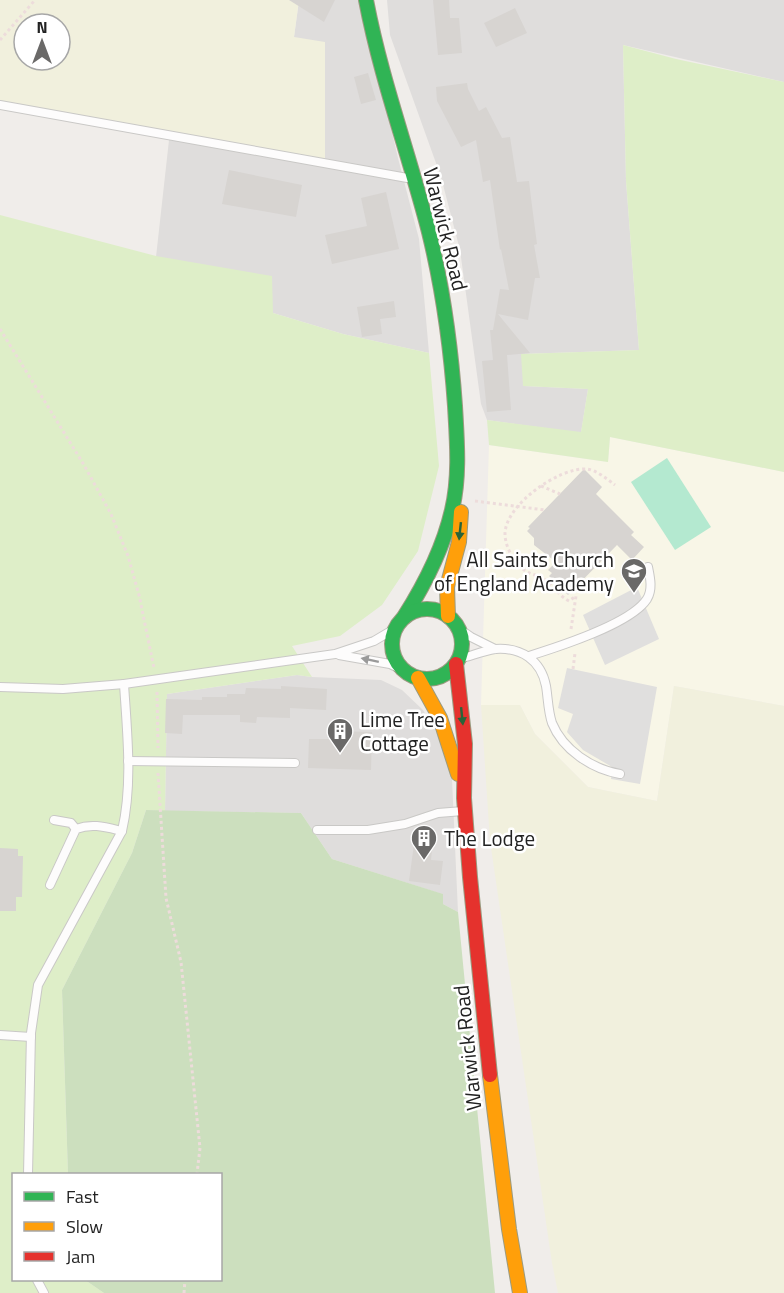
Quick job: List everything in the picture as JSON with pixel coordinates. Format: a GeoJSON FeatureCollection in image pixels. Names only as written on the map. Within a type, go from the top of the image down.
{"type":"FeatureCollection","features":[{"type":"Feature","properties":{"kind":"street","name":"Warwick Road"},"geometry":{"type":"LineString","coordinates":[[366,0],[376,50],[414,180],[439,277],[453,375],[456,473],[453,508],[441,548],[425,583],[400,623]]}},
{"type":"Feature","properties":{"kind":"street","name":"Warwick Road"},"geometry":{"type":"LineString","coordinates":[[448,616],[447,587],[461,526],[461,499],[456,473]]}},
{"type":"Feature","properties":{"kind":"street"},"geometry":{"type":"LineString","coordinates":[[426,609],[448,616],[457,627],[462,642],[458,662],[451,670],[438,678],[418,678],[404,671],[396,662],[393,653],[392,639],[400,623],[415,611],[426,609]]}},
{"type":"Feature","properties":{"kind":"street","name":"Warwick Road"},"geometry":{"type":"LineString","coordinates":[[458,662],[465,744],[465,804],[482,1007],[509,1229],[520,1293]]}},
{"type":"Feature","properties":{"kind":"street","name":"Warwick Road"},"geometry":{"type":"LineString","coordinates":[[418,678],[440,718],[465,804]]}},
{"type":"Feature","properties":{"kind":"lane"},"geometry":{"type":"LineString","coordinates":[[0,105],[414,180]]}},
{"type":"Feature","properties":{"kind":"lane"},"geometry":{"type":"LineString","coordinates":[[529,656],[573,643],[634,612],[649,596],[651,588],[648,567]]}},
{"type":"Feature","properties":{"kind":"lane"},"geometry":{"type":"LineString","coordinates":[[0,687],[63,688],[124,684],[335,654],[374,640],[400,623]]}},
{"type":"Feature","properties":{"kind":"lane"},"geometry":{"type":"LineString","coordinates":[[457,627],[495,650]]}},
{"type":"Feature","properties":{"kind":"lane"},"geometry":{"type":"LineString","coordinates":[[458,662],[495,650],[512,650],[529,656],[542,672],[552,723],[565,743],[590,764],[620,774]]}},
{"type":"Feature","properties":{"kind":"lane"},"geometry":{"type":"LineString","coordinates":[[335,654],[390,664],[404,671]]}},
{"type":"Feature","properties":{"kind":"lane"},"geometry":{"type":"LineString","coordinates":[[28,1173],[31,1037],[38,985],[122,831],[126,814],[128,761],[124,684]]}},
{"type":"Feature","properties":{"kind":"lane"},"geometry":{"type":"LineString","coordinates":[[128,761],[295,763]]}},
{"type":"Feature","properties":{"kind":"lane"},"geometry":{"type":"LineString","coordinates":[[317,830],[368,830],[405,824],[465,804]]}},
{"type":"Feature","properties":{"kind":"lane"},"geometry":{"type":"LineString","coordinates":[[54,820],[71,823],[76,829]]}},
{"type":"Feature","properties":{"kind":"lane"},"geometry":{"type":"LineString","coordinates":[[50,885],[76,829],[87,825],[98,825],[122,831]]}},
{"type":"Feature","properties":{"kind":"lane"},"geometry":{"type":"LineString","coordinates":[[0,1035],[31,1037]]}},
{"type":"Feature","properties":{"kind":"path"},"geometry":{"type":"LineString","coordinates":[[0,40],[35,0]]}},
{"type":"Feature","properties":{"kind":"path"},"geometry":{"type":"LineString","coordinates":[[0,329],[84,465],[111,514],[128,556],[139,595],[157,678],[158,760],[166,898],[181,962],[200,1148],[197,1173]]}},
{"type":"Feature","properties":{"kind":"path"},"geometry":{"type":"LineString","coordinates":[[573,669],[575,650],[570,633],[576,596],[569,601],[563,598],[544,579],[529,574],[516,563],[509,550],[505,534],[508,519],[518,506],[541,486],[550,479],[563,474],[579,469],[589,469],[615,484]]}},
{"type":"Feature","properties":{"kind":"path"},"geometry":{"type":"LineString","coordinates":[[541,486],[560,494]]}},
{"type":"Feature","properties":{"kind":"path"},"geometry":{"type":"LineString","coordinates":[[461,499],[544,510]]}},
{"type":"Feature","properties":{"kind":"shaded area"},"geometry":{"type":"Polygon","coordinates":[[[299,0],[361,0],[419,239],[429,353],[343,334],[273,313],[156,257],[169,140],[324,159],[294,37],[299,0]]]}},
{"type":"Feature","properties":{"kind":"shaded area"},"geometry":{"type":"Polygon","coordinates":[[[387,0],[784,0],[784,82],[623,45],[626,181],[639,350],[522,354],[524,386],[588,389],[581,433],[487,420],[481,404],[460,250],[441,177],[390,35],[387,0]]]}},
{"type":"Feature","properties":{"kind":"shaded area","name":"All Saints Church of England Academy"},"geometry":{"type":"Polygon","coordinates":[[[610,437],[784,472],[784,706],[674,686],[657,801],[588,787],[535,734],[520,705],[481,705],[489,445],[608,462],[610,437]]]}},
{"type":"Feature","properties":{"kind":"shaded area"},"geometry":{"type":"Polygon","coordinates":[[[637,587],[659,639],[605,665],[583,615],[637,587]]]}},
{"type":"Feature","properties":{"kind":"shaded area"},"geometry":{"type":"Polygon","coordinates":[[[567,668],[657,687],[640,784],[611,779],[612,767],[583,750],[567,732],[573,714],[558,708],[567,668]]]}},
{"type":"Feature","properties":{"kind":"shaded area"},"geometry":{"type":"Polygon","coordinates":[[[297,675],[381,680],[402,690],[423,710],[451,757],[458,912],[443,904],[442,894],[332,859],[301,813],[165,811],[167,694],[297,675]]]}},
{"type":"Feature","properties":{"kind":"green space"},"geometry":{"type":"Polygon","coordinates":[[[0,0],[299,0],[294,37],[325,42],[325,164],[0,105],[0,0]]]}},
{"type":"Feature","properties":{"kind":"green space"},"geometry":{"type":"Polygon","coordinates":[[[623,45],[784,82],[784,472],[610,437],[608,462],[489,445],[487,420],[581,432],[588,389],[523,386],[521,354],[639,350],[626,181],[623,45]]]}},
{"type":"Feature","properties":{"kind":"green space"},"geometry":{"type":"Polygon","coordinates":[[[0,215],[156,256],[272,276],[273,313],[343,334],[429,353],[439,466],[418,551],[382,605],[340,636],[292,646],[312,677],[297,675],[167,694],[165,811],[146,810],[132,853],[62,990],[68,1173],[12,1173],[12,1281],[86,1281],[104,1293],[0,1293],[0,215]]]}},
{"type":"Feature","properties":{"kind":"green space"},"geometry":{"type":"Polygon","coordinates":[[[667,458],[711,527],[675,550],[631,482],[667,458]]]}},
{"type":"Feature","properties":{"kind":"green space"},"geometry":{"type":"Polygon","coordinates":[[[674,686],[784,706],[784,1293],[558,1293],[490,841],[481,705],[520,705],[535,734],[588,787],[657,801],[674,686]]]}},
{"type":"Feature","properties":{"kind":"green space"},"geometry":{"type":"Polygon","coordinates":[[[146,810],[301,813],[332,859],[443,894],[443,904],[458,912],[495,1293],[104,1293],[86,1281],[222,1281],[222,1173],[68,1173],[62,990],[132,853],[146,810]]]}},
{"type":"Feature","properties":{"kind":"building"},"geometry":{"type":"Polygon","coordinates":[[[289,0],[335,0],[324,22],[289,0]]]}},
{"type":"Feature","properties":{"kind":"building"},"geometry":{"type":"Polygon","coordinates":[[[433,0],[449,0],[450,18],[459,18],[462,53],[438,55],[433,0]]]}},
{"type":"Feature","properties":{"kind":"building"},"geometry":{"type":"Polygon","coordinates":[[[515,8],[527,33],[496,47],[484,23],[515,8]]]}},
{"type":"Feature","properties":{"kind":"building"},"geometry":{"type":"Polygon","coordinates":[[[368,73],[376,100],[361,104],[354,77],[368,73]]]}},
{"type":"Feature","properties":{"kind":"building"},"geometry":{"type":"Polygon","coordinates":[[[467,83],[479,111],[486,107],[502,138],[510,137],[517,182],[529,181],[537,244],[534,245],[540,278],[535,278],[528,320],[498,314],[530,353],[507,355],[511,410],[487,412],[482,361],[493,360],[490,330],[493,330],[500,289],[509,290],[500,250],[490,180],[483,182],[476,140],[461,147],[437,101],[436,87],[467,83]]]}},
{"type":"Feature","properties":{"kind":"building"},"geometry":{"type":"Polygon","coordinates":[[[229,170],[302,185],[296,217],[222,204],[229,170]]]}},
{"type":"Feature","properties":{"kind":"building"},"geometry":{"type":"Polygon","coordinates":[[[386,192],[399,249],[332,264],[325,235],[367,226],[361,198],[386,192]]]}},
{"type":"Feature","properties":{"kind":"building"},"geometry":{"type":"Polygon","coordinates":[[[394,301],[396,317],[380,319],[382,334],[362,337],[357,307],[394,301]]]}},
{"type":"Feature","properties":{"kind":"building"},"geometry":{"type":"Polygon","coordinates":[[[584,469],[602,487],[596,494],[634,532],[631,535],[644,547],[632,560],[617,545],[568,595],[549,576],[552,573],[548,570],[556,562],[534,545],[534,538],[527,531],[530,528],[528,527],[584,469]]]}},
{"type":"Feature","properties":{"kind":"building"},"geometry":{"type":"Polygon","coordinates":[[[281,686],[327,689],[326,710],[290,708],[290,718],[257,717],[256,723],[240,722],[240,715],[183,715],[182,734],[165,733],[166,699],[202,700],[202,697],[245,694],[246,688],[281,689],[281,686]]]}},
{"type":"Feature","properties":{"kind":"building","name":"Lime Tree Cottage"},"geometry":{"type":"Polygon","coordinates":[[[330,731],[372,732],[371,770],[308,768],[309,739],[330,739],[330,731]]]}},
{"type":"Feature","properties":{"kind":"building","name":"The Lodge"},"geometry":{"type":"Polygon","coordinates":[[[415,837],[433,840],[431,860],[443,861],[440,885],[409,881],[415,837]]]}},
{"type":"Feature","properties":{"kind":"building"},"geometry":{"type":"Polygon","coordinates":[[[0,848],[18,849],[18,856],[23,856],[22,897],[16,897],[16,911],[0,911],[0,848]]]}},
{"type":"Feature","properties":{"kind":"traffic: fast"},"geometry":{"type":"LineString","coordinates":[[366,0],[379,59],[434,253],[446,319],[455,406],[457,471],[452,510],[444,539],[432,566],[404,617]]}},
{"type":"Feature","properties":{"kind":"traffic: fast"},"geometry":{"type":"LineString","coordinates":[[420,609],[434,609],[447,615],[456,624],[462,637],[462,644],[460,657],[452,669],[434,679],[420,679],[407,673],[398,664],[392,651],[392,637],[398,624],[407,615],[420,609]]}},
{"type":"Feature","properties":{"kind":"traffic: slow"},"geometry":{"type":"LineString","coordinates":[[448,616],[447,587],[459,542],[461,512]]}},
{"type":"Feature","properties":{"kind":"traffic: slow"},"geometry":{"type":"LineString","coordinates":[[418,678],[440,718],[458,774]]}},
{"type":"Feature","properties":{"kind":"traffic: slow"},"geometry":{"type":"LineString","coordinates":[[490,1075],[509,1229],[520,1293]]}},
{"type":"Feature","properties":{"kind":"traffic: jam"},"geometry":{"type":"LineString","coordinates":[[456,664],[465,744],[464,798],[470,877],[490,1075]]}},
{"type":"Feature","properties":{"kind":"place","name":"All Saints Church of England Academy"},"geometry":{"type":"Point","coordinates":[634,594]}},
{"type":"Feature","properties":{"kind":"place","name":"Lime Tree Cottage"},"geometry":{"type":"Point","coordinates":[340,754]}},
{"type":"Feature","properties":{"kind":"place","name":"The Lodge"},"geometry":{"type":"Point","coordinates":[424,861]}}]}
